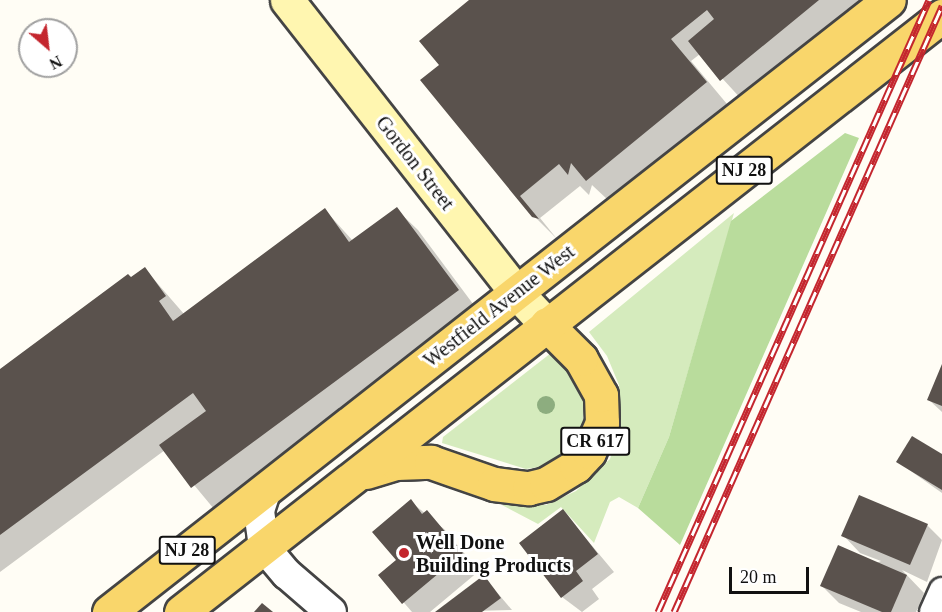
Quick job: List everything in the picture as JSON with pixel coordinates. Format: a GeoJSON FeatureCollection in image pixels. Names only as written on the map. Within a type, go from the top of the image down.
{"type":"FeatureCollection","features":[{"type":"Feature","properties":{"kind":"main road","name":"Gordon Street"},"geometry":{"type":"LineString","coordinates":[[287,0],[516,292],[546,324]]}},
{"type":"Feature","properties":{"kind":"main road","name":"Westfield Avenue West"},"geometry":{"type":"LineString","coordinates":[[109,612],[889,0]]}},
{"type":"Feature","properties":{"kind":"main road","name":"NJ 28"},"geometry":{"type":"LineString","coordinates":[[181,612],[942,16]]}},
{"type":"Feature","properties":{"kind":"main road","name":"CR 617"},"geometry":{"type":"LineString","coordinates":[[351,478],[396,463],[431,462],[494,484],[529,488],[546,484],[576,466],[589,452],[602,423],[601,395],[581,359],[546,324]]}},
{"type":"Feature","properties":{"kind":"street"},"geometry":{"type":"LineString","coordinates":[[266,489],[259,511],[264,547],[287,574],[331,612]]}},
{"type":"Feature","properties":{"kind":"street"},"geometry":{"type":"LineString","coordinates":[[932,612],[942,590]]}},
{"type":"Feature","properties":{"kind":"green space"},"geometry":{"type":"Polygon","coordinates":[[[845,133],[859,138],[680,545],[638,508],[669,437],[731,221],[845,133]]]}},
{"type":"Feature","properties":{"kind":"green space"},"geometry":{"type":"Polygon","coordinates":[[[734,213],[669,437],[638,508],[619,497],[610,502],[594,543],[561,507],[538,524],[502,505],[546,505],[576,491],[610,459],[621,422],[619,385],[607,356],[589,332],[734,213]]]}},
{"type":"Feature","properties":{"kind":"green space"},"geometry":{"type":"Polygon","coordinates":[[[551,353],[559,354],[583,396],[583,425],[561,456],[545,466],[526,469],[442,443],[443,437],[551,353]]]}},
{"type":"Feature","properties":{"kind":"building"},"geometry":{"type":"Polygon","coordinates":[[[469,0],[819,0],[720,81],[688,41],[714,19],[707,10],[671,39],[707,82],[586,181],[571,163],[568,175],[559,164],[520,196],[539,219],[532,217],[420,80],[439,65],[419,41],[469,0]]]}},
{"type":"Feature","properties":{"kind":"building"},"geometry":{"type":"Polygon","coordinates":[[[397,207],[459,290],[191,488],[159,445],[206,411],[193,393],[0,535],[0,369],[128,274],[131,277],[145,267],[166,296],[159,301],[173,321],[325,208],[349,242],[397,207]]]}},
{"type":"Feature","properties":{"kind":"building"},"geometry":{"type":"Polygon","coordinates":[[[942,364],[942,406],[927,400],[942,364]]]}},
{"type":"Feature","properties":{"kind":"building"},"geometry":{"type":"Polygon","coordinates":[[[912,436],[942,454],[942,490],[896,462],[912,436]]]}},
{"type":"Feature","properties":{"kind":"building"},"geometry":{"type":"Polygon","coordinates":[[[859,495],[928,524],[910,565],[841,536],[859,495]]]}},
{"type":"Feature","properties":{"kind":"building"},"geometry":{"type":"Polygon","coordinates":[[[411,499],[422,514],[427,510],[463,553],[402,604],[378,575],[396,560],[372,532],[411,499]]]}},
{"type":"Feature","properties":{"kind":"building"},"geometry":{"type":"Polygon","coordinates":[[[563,509],[598,554],[576,571],[583,581],[561,598],[519,543],[563,509]]]}},
{"type":"Feature","properties":{"kind":"building"},"geometry":{"type":"Polygon","coordinates":[[[838,545],[907,575],[891,612],[882,612],[820,586],[838,545]]]}},
{"type":"Feature","properties":{"kind":"building"},"geometry":{"type":"Polygon","coordinates":[[[484,575],[501,598],[482,612],[435,612],[484,575]]]}},
{"type":"Feature","properties":{"kind":"building"},"geometry":{"type":"Polygon","coordinates":[[[262,603],[273,612],[254,612],[262,603]]]}},
{"type":"Feature","properties":{"kind":"railway"},"geometry":{"type":"LineString","coordinates":[[658,612],[929,0]]}},
{"type":"Feature","properties":{"kind":"railway"},"geometry":{"type":"LineString","coordinates":[[674,612],[942,6]]}},
{"type":"Feature","properties":{"kind":"place","name":"Well Done Building Products"},"geometry":{"type":"Point","coordinates":[404,553]}}]}
